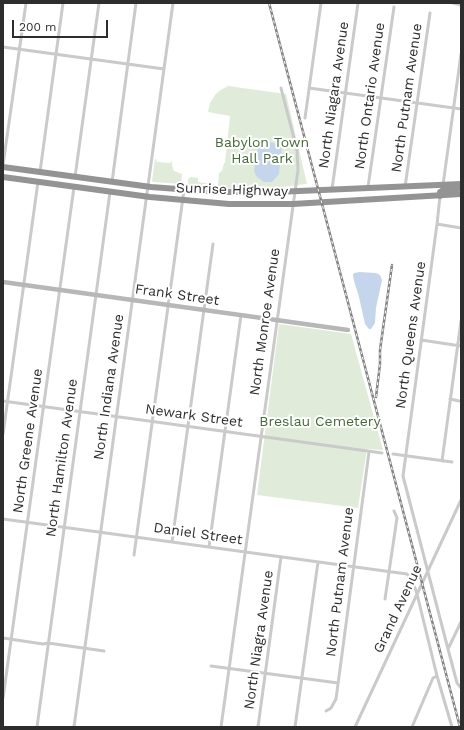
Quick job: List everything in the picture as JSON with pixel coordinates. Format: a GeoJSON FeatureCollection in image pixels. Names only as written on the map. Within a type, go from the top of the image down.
{"type":"FeatureCollection","features":[{"type":"Feature","properties":{"kind":"highway","name":"Sunrise Highway"},"geometry":{"type":"LineString","coordinates":[[3,166],[148,187],[184,190],[247,192],[294,191],[461,184]]}},
{"type":"Feature","properties":{"kind":"highway","name":"Sunrise Highway"},"geometry":{"type":"LineString","coordinates":[[3,177],[146,197],[182,201],[241,204],[293,204],[461,194]]}},
{"type":"Feature","properties":{"kind":"highway"},"geometry":{"type":"LineString","coordinates":[[443,185],[461,180]]}},
{"type":"Feature","properties":{"kind":"highway"},"geometry":{"type":"LineString","coordinates":[[440,196],[440,192],[445,189],[461,188]]}},
{"type":"Feature","properties":{"kind":"highway"},"geometry":{"type":"LineString","coordinates":[[326,202],[331,197],[332,189]]}},
{"type":"Feature","properties":{"kind":"street"},"geometry":{"type":"LineString","coordinates":[[3,166],[26,3]]}},
{"type":"Feature","properties":{"kind":"street"},"geometry":{"type":"LineString","coordinates":[[40,172],[62,3]]}},
{"type":"Feature","properties":{"kind":"street"},"geometry":{"type":"LineString","coordinates":[[75,177],[99,3]]}},
{"type":"Feature","properties":{"kind":"street"},"geometry":{"type":"LineString","coordinates":[[112,182],[136,3]]}},
{"type":"Feature","properties":{"kind":"street","name":"North Indiana Avenue"},"geometry":{"type":"LineString","coordinates":[[74,727],[173,3]]}},
{"type":"Feature","properties":{"kind":"street"},"geometry":{"type":"LineString","coordinates":[[305,118],[321,3]]}},
{"type":"Feature","properties":{"kind":"street","name":"North Niagara Avenue"},"geometry":{"type":"LineString","coordinates":[[332,189],[358,3]]}},
{"type":"Feature","properties":{"kind":"street"},"geometry":{"type":"LineString","coordinates":[[452,3],[461,5]]}},
{"type":"Feature","properties":{"kind":"street","name":"North Ontario Avenue"},"geometry":{"type":"LineString","coordinates":[[368,188],[394,7]]}},
{"type":"Feature","properties":{"kind":"street","name":"North Putnam Avenue"},"geometry":{"type":"LineString","coordinates":[[405,187],[430,13]]}},
{"type":"Feature","properties":{"kind":"street"},"geometry":{"type":"LineString","coordinates":[[3,47],[164,69]]}},
{"type":"Feature","properties":{"kind":"street"},"geometry":{"type":"LineString","coordinates":[[443,185],[461,54]]}},
{"type":"Feature","properties":{"kind":"street","name":"North Monroe Avenue"},"geometry":{"type":"LineString","coordinates":[[221,727],[276,320],[298,170],[298,158],[281,88]]}},
{"type":"Feature","properties":{"kind":"street"},"geometry":{"type":"LineString","coordinates":[[309,88],[461,109]]}},
{"type":"Feature","properties":{"kind":"street"},"geometry":{"type":"LineString","coordinates":[[3,434],[38,182]]}},
{"type":"Feature","properties":{"kind":"street","name":"North Greene Avenue"},"geometry":{"type":"LineString","coordinates":[[3,698],[74,187]]}},
{"type":"Feature","properties":{"kind":"street"},"geometry":{"type":"LineString","coordinates":[[134,555],[184,190]]}},
{"type":"Feature","properties":{"kind":"street","name":"North Hamilton Avenue"},"geometry":{"type":"LineString","coordinates":[[37,727],[110,192]]}},
{"type":"Feature","properties":{"kind":"street","name":"North Queens Avenue"},"geometry":{"type":"LineString","coordinates":[[428,573],[403,476],[440,196]]}},
{"type":"Feature","properties":{"kind":"street"},"geometry":{"type":"LineString","coordinates":[[437,224],[461,228]]}},
{"type":"Feature","properties":{"kind":"street"},"geometry":{"type":"LineString","coordinates":[[172,542],[213,244]]}},
{"type":"Feature","properties":{"kind":"street","name":"Frank Street"},"geometry":{"type":"LineString","coordinates":[[3,282],[348,330]]}},
{"type":"Feature","properties":{"kind":"street"},"geometry":{"type":"LineString","coordinates":[[209,547],[241,315]]}},
{"type":"Feature","properties":{"kind":"street"},"geometry":{"type":"LineString","coordinates":[[442,460],[459,345],[461,321]]}},
{"type":"Feature","properties":{"kind":"street"},"geometry":{"type":"LineString","coordinates":[[421,340],[459,345]]}},
{"type":"Feature","properties":{"kind":"street"},"geometry":{"type":"LineString","coordinates":[[450,399],[459,401]]}},
{"type":"Feature","properties":{"kind":"street","name":"Newark Street"},"geometry":{"type":"LineString","coordinates":[[3,401],[382,453]]}},
{"type":"Feature","properties":{"kind":"street","name":"North Putnam Avenue"},"geometry":{"type":"LineString","coordinates":[[326,711],[331,708],[336,699],[369,452]]}},
{"type":"Feature","properties":{"kind":"street"},"geometry":{"type":"LineString","coordinates":[[392,454],[452,462]]}},
{"type":"Feature","properties":{"kind":"street","name":"Grand Avenue"},"geometry":{"type":"LineString","coordinates":[[354,727],[428,573],[461,500]]}},
{"type":"Feature","properties":{"kind":"street"},"geometry":{"type":"LineString","coordinates":[[386,599],[397,518],[394,511]]}},
{"type":"Feature","properties":{"kind":"street","name":"Daniel Street"},"geometry":{"type":"LineString","coordinates":[[3,520],[404,573],[410,576],[417,594]]}},
{"type":"Feature","properties":{"kind":"street","name":"North Niagra Avenue"},"geometry":{"type":"LineString","coordinates":[[258,727],[281,557]]}},
{"type":"Feature","properties":{"kind":"street"},"geometry":{"type":"LineString","coordinates":[[295,727],[318,562]]}},
{"type":"Feature","properties":{"kind":"street"},"geometry":{"type":"LineString","coordinates":[[428,573],[448,650],[460,687]]}},
{"type":"Feature","properties":{"kind":"street"},"geometry":{"type":"LineString","coordinates":[[417,594],[437,676],[452,727]]}},
{"type":"Feature","properties":{"kind":"street"},"geometry":{"type":"LineString","coordinates":[[448,650],[461,622]]}},
{"type":"Feature","properties":{"kind":"street"},"geometry":{"type":"LineString","coordinates":[[3,638],[104,651]]}},
{"type":"Feature","properties":{"kind":"street"},"geometry":{"type":"LineString","coordinates":[[211,666],[338,683]]}},
{"type":"Feature","properties":{"kind":"street"},"geometry":{"type":"LineString","coordinates":[[412,727],[433,678],[437,676]]}},
{"type":"Feature","properties":{"kind":"green space","name":"Babylon Town Hall Park"},"geometry":{"type":"Polygon","coordinates":[[[228,86],[286,94],[307,184],[243,189],[190,187],[188,185],[188,179],[191,177],[198,178],[198,182],[218,185],[219,173],[222,171],[225,163],[230,116],[208,112],[210,103],[215,95],[228,86]]]}},
{"type":"Feature","properties":{"kind":"green space"},"geometry":{"type":"Polygon","coordinates":[[[155,159],[157,162],[170,163],[172,161],[174,171],[182,174],[181,184],[153,182],[155,159]]]}},
{"type":"Feature","properties":{"kind":"green space","name":"Breslau Cemetery"},"geometry":{"type":"Polygon","coordinates":[[[279,324],[351,334],[383,450],[367,449],[358,508],[257,495],[279,324]]]}},
{"type":"Feature","properties":{"kind":"water"},"geometry":{"type":"Polygon","coordinates":[[[259,141],[282,145],[279,174],[272,182],[264,182],[255,174],[254,170],[259,141]]]}},
{"type":"Feature","properties":{"kind":"water"},"geometry":{"type":"Polygon","coordinates":[[[354,273],[376,273],[380,275],[382,280],[376,308],[375,323],[371,329],[369,329],[365,324],[354,281],[354,273]]]}},
{"type":"Feature","properties":{"kind":"railway"},"geometry":{"type":"LineString","coordinates":[[269,3],[460,727]]}},
{"type":"Feature","properties":{"kind":"railway"},"geometry":{"type":"LineString","coordinates":[[376,397],[380,350],[392,265]]}}]}
